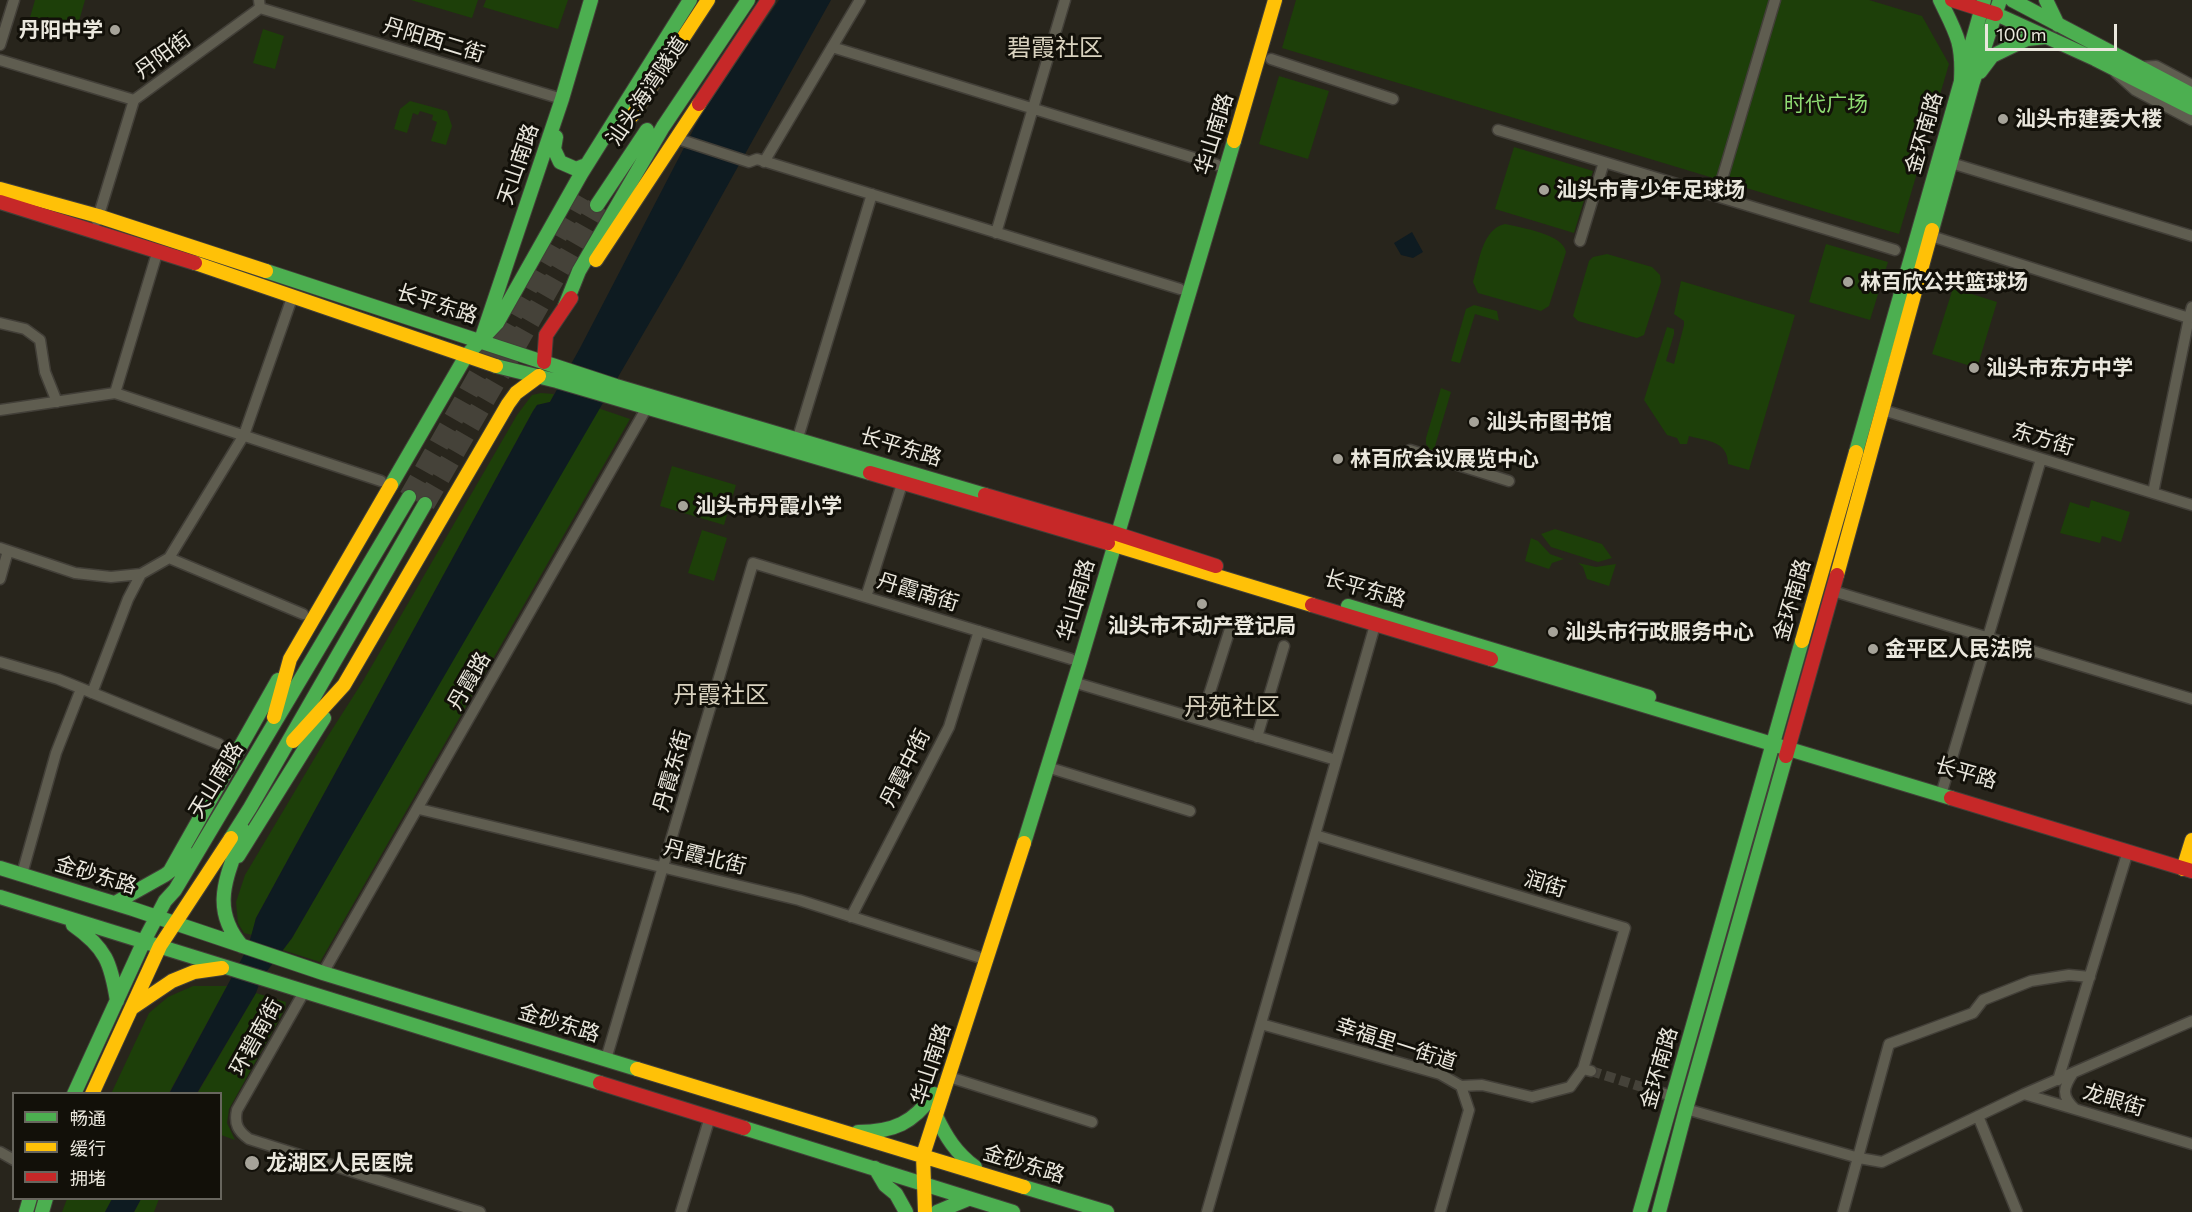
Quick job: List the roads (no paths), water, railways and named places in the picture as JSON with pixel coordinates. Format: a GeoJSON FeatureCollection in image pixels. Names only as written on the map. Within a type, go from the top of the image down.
{"type":"FeatureCollection","features":[{"type":"Feature","properties":{"kind":"main road","name":"天山南路"},"geometry":{"type":"LineString","coordinates":[[481,340],[562,99],[591,0]]}},
{"type":"Feature","properties":{"kind":"main road","name":"天山南路"},"geometry":{"type":"LineString","coordinates":[[586,165],[576,169],[558,163],[554,157],[554,144],[599,0]]}},
{"type":"Feature","properties":{"kind":"main road"},"geometry":{"type":"LineString","coordinates":[[170,872],[290,659],[466,356],[497,323],[586,165],[690,0]]}},
{"type":"Feature","properties":{"kind":"main road","name":"汕头海湾隧道"},"geometry":{"type":"LineString","coordinates":[[580,196],[708,0]]}},
{"type":"Feature","properties":{"kind":"main road","name":"汕头海湾隧道"},"geometry":{"type":"LineString","coordinates":[[597,205],[733,0]]}},
{"type":"Feature","properties":{"kind":"main road"},"geometry":{"type":"LineString","coordinates":[[565,306],[579,271],[657,136],[748,0]]}},
{"type":"Feature","properties":{"kind":"main road"},"geometry":{"type":"LineString","coordinates":[[544,362],[546,335],[679,139],[768,0]]}},
{"type":"Feature","properties":{"kind":"main road","name":"华山南路"},"geometry":{"type":"LineString","coordinates":[[919,1154],[936,1116],[949,1077],[1073,682],[1180,289],[1266,0]]}},
{"type":"Feature","properties":{"kind":"main road","name":"华山南路"},"geometry":{"type":"LineString","coordinates":[[916,1212],[919,1154],[934,1095],[1111,538],[1275,0]]}},
{"type":"Feature","properties":{"kind":"main road"},"geometry":{"type":"LineString","coordinates":[[1940,0],[1960,42],[1967,81]]}},
{"type":"Feature","properties":{"kind":"main road"},"geometry":{"type":"LineString","coordinates":[[1952,0],[1982,4],[1996,14],[2050,37],[2111,69],[2137,79],[2170,103],[2192,108]]}},
{"type":"Feature","properties":{"kind":"main road","name":"金环南路"},"geometry":{"type":"LineString","coordinates":[[1640,1212],[1773,741],[1967,81],[2000,0]]}},
{"type":"Feature","properties":{"kind":"main road"},"geometry":{"type":"LineString","coordinates":[[2012,0],[2140,67],[2183,83],[2192,95]]}},
{"type":"Feature","properties":{"kind":"main road"},"geometry":{"type":"LineString","coordinates":[[2046,0],[2058,24]]}},
{"type":"Feature","properties":{"kind":"main road","name":"金环南路"},"geometry":{"type":"LineString","coordinates":[[1659,1212],[1686,1108],[1790,746],[1951,163],[1982,4]]}},
{"type":"Feature","properties":{"kind":"main road"},"geometry":{"type":"LineString","coordinates":[[1967,81],[1992,56],[2027,39],[2050,37]]}},
{"type":"Feature","properties":{"kind":"main road","name":"长平东路"},"geometry":{"type":"LineString","coordinates":[[0,189],[96,223],[481,340],[544,362],[560,375]]}},
{"type":"Feature","properties":{"kind":"main road","name":"长平东路"},"geometry":{"type":"LineString","coordinates":[[0,202],[96,223],[158,250],[293,294],[522,374],[560,375],[1462,639],[1773,741]]}},
{"type":"Feature","properties":{"kind":"main road","name":"天山南路"},"geometry":{"type":"LineString","coordinates":[[231,867],[344,685],[508,404],[516,393],[539,376]]}},
{"type":"Feature","properties":{"kind":"main road","name":"长平东路"},"geometry":{"type":"LineString","coordinates":[[613,392],[646,409],[796,445],[902,484],[1111,538],[1375,625],[1790,746]]}},
{"type":"Feature","properties":{"kind":"main road","name":"天山南路"},"geometry":{"type":"LineString","coordinates":[[75,1092],[157,916],[200,849],[409,497]]}},
{"type":"Feature","properties":{"kind":"main road","name":"天山南路"},"geometry":{"type":"LineString","coordinates":[[93,1092],[160,946],[283,753],[425,504]]}},
{"type":"Feature","properties":{"kind":"main road"},"geometry":{"type":"LineString","coordinates":[[271,730],[290,659]]}},
{"type":"Feature","properties":{"kind":"main road","name":"天山南路"},"geometry":{"type":"LineString","coordinates":[[283,753],[344,685]]}},
{"type":"Feature","properties":{"kind":"main road","name":"长平路"},"geometry":{"type":"LineString","coordinates":[[1790,746],[1943,788],[2129,848]]}},
{"type":"Feature","properties":{"kind":"main road","name":"长平路"},"geometry":{"type":"LineString","coordinates":[[1790,746],[2188,866]]}},
{"type":"Feature","properties":{"kind":"main road"},"geometry":{"type":"LineString","coordinates":[[243,946],[230,932],[224,916],[223,902],[231,867],[250,808]]}},
{"type":"Feature","properties":{"kind":"main road"},"geometry":{"type":"LineString","coordinates":[[2188,866],[2192,840]]}},
{"type":"Feature","properties":{"kind":"main road"},"geometry":{"type":"LineString","coordinates":[[115,903],[170,872],[200,849]]}},
{"type":"Feature","properties":{"kind":"main road","name":"金砂东路"},"geometry":{"type":"LineString","coordinates":[[0,868],[157,916],[323,973],[1107,1212]]}},
{"type":"Feature","properties":{"kind":"main road"},"geometry":{"type":"LineString","coordinates":[[0,897],[1013,1212]]}},
{"type":"Feature","properties":{"kind":"main road"},"geometry":{"type":"LineString","coordinates":[[54,914],[94,939],[106,953],[113,975],[117,1001]]}},
{"type":"Feature","properties":{"kind":"main road"},"geometry":{"type":"LineString","coordinates":[[131,1008],[172,981],[194,972],[229,968]]}},
{"type":"Feature","properties":{"kind":"main road"},"geometry":{"type":"LineString","coordinates":[[842,1131],[864,1132],[904,1123],[918,1115],[934,1095]]}},
{"type":"Feature","properties":{"kind":"main road"},"geometry":{"type":"LineString","coordinates":[[936,1116],[945,1138],[957,1153],[985,1174]]}},
{"type":"Feature","properties":{"kind":"main road"},"geometry":{"type":"LineString","coordinates":[[875,1168],[885,1185],[896,1194],[906,1212]]}},
{"type":"Feature","properties":{"kind":"main road","name":"华山南路"},"geometry":{"type":"LineString","coordinates":[[919,1183],[925,1212]]}},
{"type":"Feature","properties":{"kind":"main road"},"geometry":{"type":"LineString","coordinates":[[937,1212],[968,1199]]}},
{"type":"Feature","properties":{"kind":"street"},"geometry":{"type":"LineString","coordinates":[[0,45],[14,0]]}},
{"type":"Feature","properties":{"kind":"street"},"geometry":{"type":"LineString","coordinates":[[764,162],[860,0]]}},
{"type":"Feature","properties":{"kind":"street"},"geometry":{"type":"LineString","coordinates":[[996,233],[1065,0]]}},
{"type":"Feature","properties":{"kind":"street"},"geometry":{"type":"LineString","coordinates":[[1717,196],[1775,0]]}},
{"type":"Feature","properties":{"kind":"street","name":"丹阳西二街"},"geometry":{"type":"LineString","coordinates":[[260,4],[562,99]]}},
{"type":"Feature","properties":{"kind":"street","name":"丹阳街"},"geometry":{"type":"LineString","coordinates":[[96,223],[134,100],[260,4]]}},
{"type":"Feature","properties":{"kind":"street"},"geometry":{"type":"LineString","coordinates":[[832,47],[1217,165]]}},
{"type":"Feature","properties":{"kind":"street"},"geometry":{"type":"LineString","coordinates":[[1271,59],[1393,99]]}},
{"type":"Feature","properties":{"kind":"street"},"geometry":{"type":"LineString","coordinates":[[0,60],[134,100]]}},
{"type":"Feature","properties":{"kind":"street"},"geometry":{"type":"LineString","coordinates":[[2170,103],[2192,120]]}},
{"type":"Feature","properties":{"kind":"street"},"geometry":{"type":"LineString","coordinates":[[1498,130],[1895,250]]}},
{"type":"Feature","properties":{"kind":"street"},"geometry":{"type":"LineString","coordinates":[[679,139],[749,162],[757,159],[1180,289]]}},
{"type":"Feature","properties":{"kind":"street"},"geometry":{"type":"LineString","coordinates":[[1580,241],[1604,162]]}},
{"type":"Feature","properties":{"kind":"street"},"geometry":{"type":"LineString","coordinates":[[1951,163],[2192,236]]}},
{"type":"Feature","properties":{"kind":"street"},"geometry":{"type":"LineString","coordinates":[[796,445],[872,194]]}},
{"type":"Feature","properties":{"kind":"street"},"geometry":{"type":"LineString","coordinates":[[1931,236],[2191,312],[2153,493]]}},
{"type":"Feature","properties":{"kind":"street"},"geometry":{"type":"LineString","coordinates":[[115,393],[158,250]]}},
{"type":"Feature","properties":{"kind":"street"},"geometry":{"type":"LineString","coordinates":[[0,579],[4,549],[75,573],[111,578],[141,574],[169,558],[243,435],[293,294]]}},
{"type":"Feature","properties":{"kind":"street"},"geometry":{"type":"LineString","coordinates":[[0,323],[25,329],[40,340],[45,372],[57,402]]}},
{"type":"Feature","properties":{"kind":"street"},"geometry":{"type":"LineString","coordinates":[[0,410],[115,393],[381,481]]}},
{"type":"Feature","properties":{"kind":"street","name":"丹霞路"},"geometry":{"type":"LineString","coordinates":[[323,973],[646,409]]}},
{"type":"Feature","properties":{"kind":"street","name":"东方街"},"geometry":{"type":"LineString","coordinates":[[1883,410],[2192,505]]}},
{"type":"Feature","properties":{"kind":"street"},"geometry":{"type":"LineString","coordinates":[[1410,450],[1509,481]]}},
{"type":"Feature","properties":{"kind":"street"},"geometry":{"type":"LineString","coordinates":[[1943,788],[2041,459]]}},
{"type":"Feature","properties":{"kind":"street"},"geometry":{"type":"LineString","coordinates":[[866,597],[902,484]]}},
{"type":"Feature","properties":{"kind":"street"},"geometry":{"type":"LineString","coordinates":[[169,558],[303,614]]}},
{"type":"Feature","properties":{"kind":"street","name":"丹霞南街"},"geometry":{"type":"LineString","coordinates":[[753,563],[1071,659]]}},
{"type":"Feature","properties":{"kind":"street","name":"丹霞东街"},"geometry":{"type":"LineString","coordinates":[[606,1059],[753,563]]}},
{"type":"Feature","properties":{"kind":"street"},"geometry":{"type":"LineString","coordinates":[[92,693],[128,599],[141,574]]}},
{"type":"Feature","properties":{"kind":"street"},"geometry":{"type":"LineString","coordinates":[[1833,591],[2192,699]]}},
{"type":"Feature","properties":{"kind":"street"},"geometry":{"type":"LineString","coordinates":[[1207,1212],[1375,625]]}},
{"type":"Feature","properties":{"kind":"street"},"geometry":{"type":"LineString","coordinates":[[1201,720],[1230,629]]}},
{"type":"Feature","properties":{"kind":"street","name":"丹霞中街"},"geometry":{"type":"LineString","coordinates":[[851,917],[949,727],[980,631]]}},
{"type":"Feature","properties":{"kind":"street"},"geometry":{"type":"LineString","coordinates":[[1257,737],[1284,646]]}},
{"type":"Feature","properties":{"kind":"street"},"geometry":{"type":"LineString","coordinates":[[0,662],[58,679],[219,744]]}},
{"type":"Feature","properties":{"kind":"street"},"geometry":{"type":"LineString","coordinates":[[1073,682],[1336,760]]}},
{"type":"Feature","properties":{"kind":"street"},"geometry":{"type":"LineString","coordinates":[[22,874],[56,753],[81,689]]}},
{"type":"Feature","properties":{"kind":"street"},"geometry":{"type":"LineString","coordinates":[[1047,767],[1190,811]]}},
{"type":"Feature","properties":{"kind":"street","name":"丹霞北街"},"geometry":{"type":"LineString","coordinates":[[418,809],[800,900],[978,957]]}},
{"type":"Feature","properties":{"kind":"street","name":"润街"},"geometry":{"type":"LineString","coordinates":[[1315,835],[1625,928],[1587,1070],[1570,1088],[1532,1097],[1482,1084],[1461,1086]]}},
{"type":"Feature","properties":{"kind":"street"},"geometry":{"type":"LineString","coordinates":[[2058,1080],[2129,848]]}},
{"type":"Feature","properties":{"kind":"street"},"geometry":{"type":"LineString","coordinates":[[1843,1212],[1889,1044],[1973,1013],[1983,1000],[2031,981],[2069,975],[2090,977]]}},
{"type":"Feature","properties":{"kind":"street","name":"环碧南街"},"geometry":{"type":"LineString","coordinates":[[304,992],[237,1110],[235,1121],[239,1132],[249,1139],[478,1212]]}},
{"type":"Feature","properties":{"kind":"street"},"geometry":{"type":"LineString","coordinates":[[1686,1108],[1858,1158],[1882,1162],[2024,1094],[2192,1021]]}},
{"type":"Feature","properties":{"kind":"street","name":"幸福里一街道"},"geometry":{"type":"LineString","coordinates":[[1261,1024],[1440,1074],[1461,1086],[1469,1110],[1440,1212]]}},
{"type":"Feature","properties":{"kind":"street"},"geometry":{"type":"LineString","coordinates":[[2073,1073],[2066,1085],[2065,1093],[2066,1101],[2075,1109]]}},
{"type":"Feature","properties":{"kind":"street"},"geometry":{"type":"LineString","coordinates":[[949,1077],[1092,1122]]}},
{"type":"Feature","properties":{"kind":"street"},"geometry":{"type":"LineString","coordinates":[[1654,1091],[1672,1096]]}},
{"type":"Feature","properties":{"kind":"street","name":"龙眼街"},"geometry":{"type":"LineString","coordinates":[[2024,1094],[2192,1144]]}},
{"type":"Feature","properties":{"kind":"street"},"geometry":{"type":"LineString","coordinates":[[1978,1116],[2017,1212]]}},
{"type":"Feature","properties":{"kind":"street"},"geometry":{"type":"LineString","coordinates":[[681,1212],[710,1117]]}},
{"type":"Feature","properties":{"kind":"tunnel"},"geometry":{"type":"LineString","coordinates":[[409,497],[580,196]]}},
{"type":"Feature","properties":{"kind":"tunnel"},"geometry":{"type":"LineString","coordinates":[[425,504],[597,205]]}},
{"type":"Feature","properties":{"kind":"tunnel"},"geometry":{"type":"LineString","coordinates":[[1591,1071],[1655,1091]]}},
{"type":"Feature","properties":{"kind":"place","name":"丹阳中学"},"geometry":{"type":"Point","coordinates":[115,30]}},
{"type":"Feature","properties":{"kind":"place","name":"汕头市建委大楼"},"geometry":{"type":"Point","coordinates":[2003,119]}},
{"type":"Feature","properties":{"kind":"place","name":"汕头市青少年足球场"},"geometry":{"type":"Point","coordinates":[1544,190]}},
{"type":"Feature","properties":{"kind":"place","name":"林百欣公共篮球场"},"geometry":{"type":"Point","coordinates":[1848,282]}},
{"type":"Feature","properties":{"kind":"place","name":"汕头市东方中学"},"geometry":{"type":"Point","coordinates":[1974,368]}},
{"type":"Feature","properties":{"kind":"place","name":"汕头市图书馆"},"geometry":{"type":"Point","coordinates":[1474,422]}},
{"type":"Feature","properties":{"kind":"place","name":"林百欣会议展览中心"},"geometry":{"type":"Point","coordinates":[1338,459]}},
{"type":"Feature","properties":{"kind":"place","name":"汕头市丹霞小学"},"geometry":{"type":"Point","coordinates":[683,506]}},
{"type":"Feature","properties":{"kind":"place","name":"汕头市不动产登记局"},"geometry":{"type":"Point","coordinates":[1202,604]}},
{"type":"Feature","properties":{"kind":"place","name":"汕头市行政服务中心"},"geometry":{"type":"Point","coordinates":[1553,632]}},
{"type":"Feature","properties":{"kind":"place","name":"金平区人民法院"},"geometry":{"type":"Point","coordinates":[1873,649]}},
{"type":"Feature","properties":{"kind":"place","name":"龙湖区人民医院"},"geometry":{"type":"Point","coordinates":[252,1163]}},
{"type":"Feature","properties":{"kind":"district","name":"碧霞社区"},"geometry":{"type":"Point","coordinates":[1055,48]}},
{"type":"Feature","properties":{"kind":"district","name":"丹霞社区"},"geometry":{"type":"Point","coordinates":[721,695]}},
{"type":"Feature","properties":{"kind":"district","name":"丹苑社区"},"geometry":{"type":"Point","coordinates":[1232,707]}},
{"type":"Feature","properties":{"kind":"park label","name":"时代广场"},"geometry":{"type":"Point","coordinates":[1826,104]}}]}
